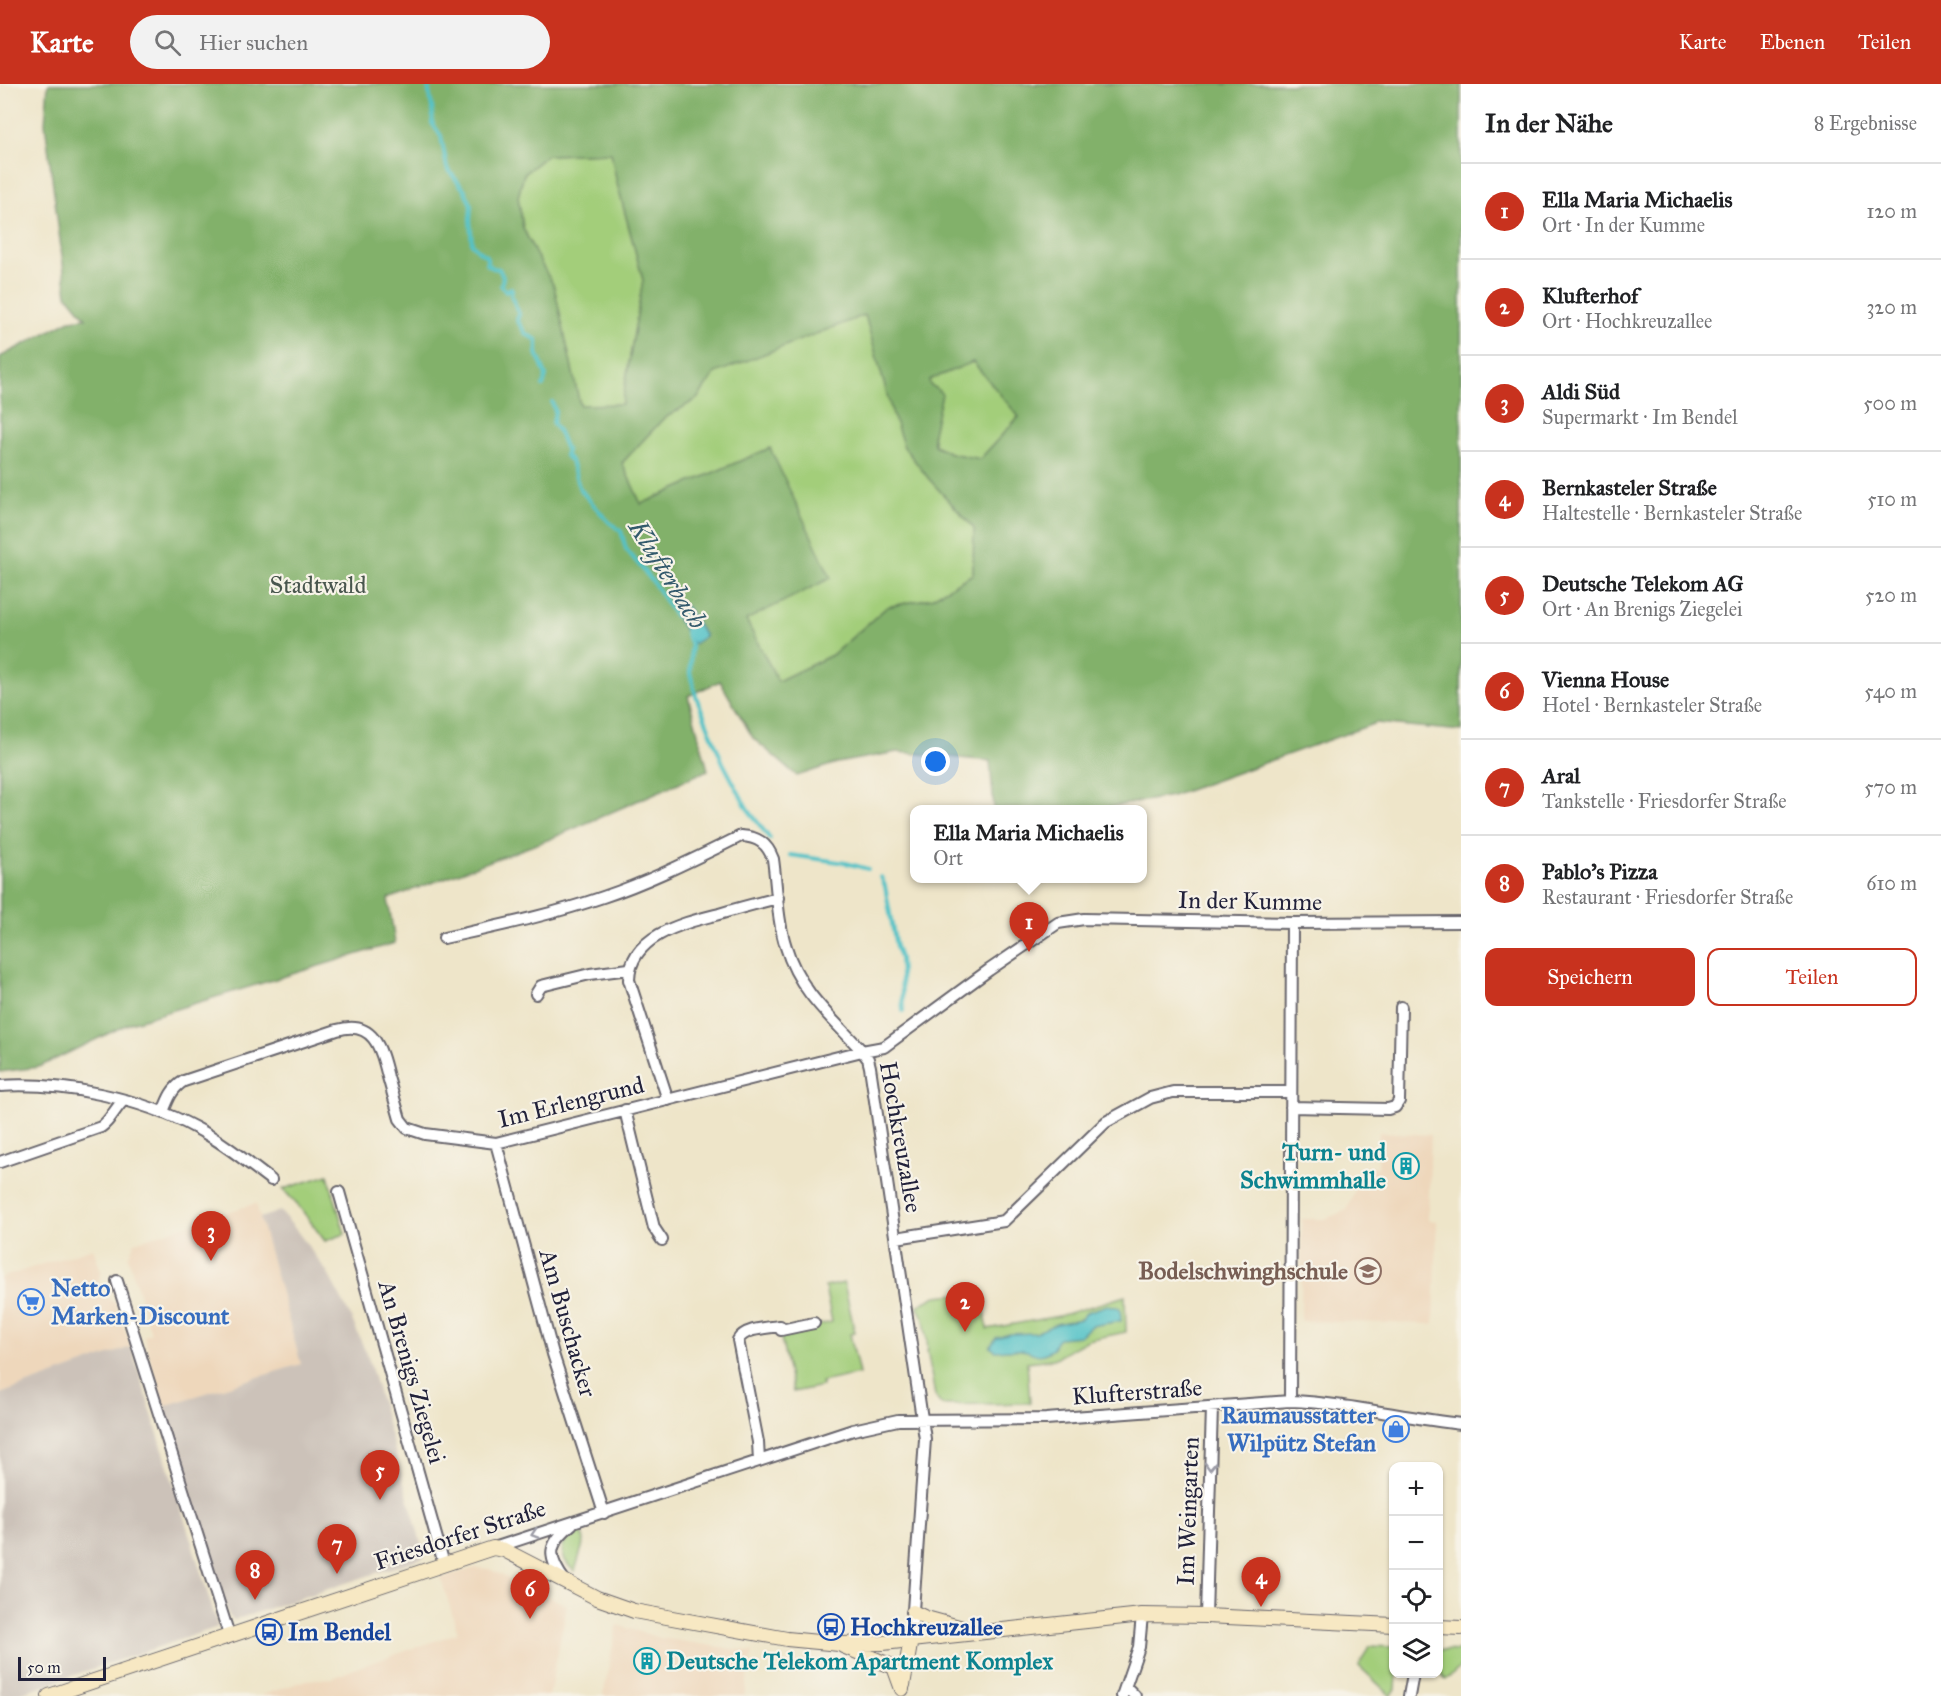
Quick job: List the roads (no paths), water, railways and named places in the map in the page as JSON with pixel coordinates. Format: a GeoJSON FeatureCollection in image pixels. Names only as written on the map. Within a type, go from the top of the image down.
{"type":"FeatureCollection","features":[{"type":"Feature","properties":{"kind":"street","name":"Hochkreuzallee"},"geometry":{"type":"LineString","coordinates":[[444,938],[541,917],[604,897],[661,875],[741,836],[761,841],[771,854],[785,947],[804,987],[826,1014],[862,1051],[870,1067],[925,1449],[911,1640],[902,1692]]}},
{"type":"Feature","properties":{"kind":"street"},"geometry":{"type":"LineString","coordinates":[[668,1100],[629,980],[629,969],[639,952],[666,930],[778,898]]}},
{"type":"Feature","properties":{"kind":"street","name":"In der Kumme"},"geometry":{"type":"LineString","coordinates":[[862,1051],[884,1047],[1058,923],[1084,919],[1292,923],[1461,922]]}},
{"type":"Feature","properties":{"kind":"street"},"geometry":{"type":"LineString","coordinates":[[1290,1401],[1292,923]]}},
{"type":"Feature","properties":{"kind":"street"},"geometry":{"type":"LineString","coordinates":[[537,994],[542,986],[590,974],[629,969]]}},
{"type":"Feature","properties":{"kind":"street"},"geometry":{"type":"LineString","coordinates":[[1291,1107],[1388,1109],[1395,1107],[1399,1101],[1401,1007]]}},
{"type":"Feature","properties":{"kind":"street","name":"Im Erlengrund"},"geometry":{"type":"LineString","coordinates":[[163,1112],[172,1091],[184,1081],[337,1030],[353,1028],[367,1033],[379,1045],[400,1119],[406,1128],[425,1134],[496,1143],[862,1051]]}},
{"type":"Feature","properties":{"kind":"street"},"geometry":{"type":"LineString","coordinates":[[0,1086],[47,1087],[88,1092],[163,1112],[213,1137],[271,1180]]}},
{"type":"Feature","properties":{"kind":"street"},"geometry":{"type":"LineString","coordinates":[[896,1238],[1004,1221],[1106,1122],[1150,1098],[1173,1092],[1291,1092]]}},
{"type":"Feature","properties":{"kind":"street"},"geometry":{"type":"LineString","coordinates":[[0,1162],[101,1127],[107,1123],[115,1109],[124,1100]]}},
{"type":"Feature","properties":{"kind":"street"},"geometry":{"type":"LineString","coordinates":[[625,1110],[654,1228],[663,1240]]}},
{"type":"Feature","properties":{"kind":"street","name":"Am Buschacker"},"geometry":{"type":"LineString","coordinates":[[496,1143],[553,1354],[604,1513]]}},
{"type":"Feature","properties":{"kind":"street","name":"An Brenigs Ziegelei"},"geometry":{"type":"LineString","coordinates":[[339,1192],[444,1564]]}},
{"type":"Feature","properties":{"kind":"street"},"geometry":{"type":"LineString","coordinates":[[117,1281],[229,1635]]}},
{"type":"Feature","properties":{"kind":"street"},"geometry":{"type":"LineString","coordinates":[[759,1461],[758,1442],[738,1340],[749,1332],[780,1326],[781,1330],[814,1323]]}},
{"type":"Feature","properties":{"kind":"street","name":"Klufterstraße"},"geometry":{"type":"LineString","coordinates":[[921,1420],[1046,1419],[1290,1401],[1324,1402],[1395,1416],[1461,1425]]}},
{"type":"Feature","properties":{"kind":"street","name":"Im Weingarten"},"geometry":{"type":"LineString","coordinates":[[1206,1616],[1212,1407]]}},
{"type":"Feature","properties":{"kind":"street","name":"Friesdorfer Straße"},"geometry":{"type":"LineString","coordinates":[[49,1696],[853,1430],[898,1420],[921,1420]]}},
{"type":"Feature","properties":{"kind":"street","name":"Friesdorfer Straße"},"geometry":{"type":"LineString","coordinates":[[568,1584],[552,1559],[551,1550],[555,1541],[577,1520]]}},
{"type":"Feature","properties":{"kind":"street"},"geometry":{"type":"LineString","coordinates":[[493,1548],[504,1550],[597,1598],[644,1613],[787,1640],[839,1644],[883,1643],[1142,1615],[1389,1624]]}},
{"type":"Feature","properties":{"kind":"street"},"geometry":{"type":"LineString","coordinates":[[913,1612],[926,1618],[978,1632]]}},
{"type":"Feature","properties":{"kind":"street"},"geometry":{"type":"LineString","coordinates":[[1136,1696],[1124,1691],[1139,1647],[1142,1615]]}},
{"type":"Feature","properties":{"kind":"street"},"geometry":{"type":"LineString","coordinates":[[1443,1627],[1461,1628]]}},
{"type":"Feature","properties":{"kind":"street"},"geometry":{"type":"LineString","coordinates":[[839,1644],[894,1667],[902,1692]]}},
{"type":"Feature","properties":{"kind":"street"},"geometry":{"type":"LineString","coordinates":[[1410,1696],[1412,1678]]}},
{"type":"Feature","properties":{"kind":"water"},"geometry":{"type":"Polygon","coordinates":[[[686,606],[705,636],[693,644],[674,614],[686,606]]]}},
{"type":"Feature","properties":{"kind":"water"},"geometry":{"type":"Polygon","coordinates":[[[1108,1305],[1120,1308],[1121,1321],[1091,1326],[1080,1336],[1059,1338],[1053,1349],[1042,1354],[1018,1350],[996,1351],[990,1347],[996,1338],[1010,1334],[1035,1333],[1056,1324],[1081,1319],[1087,1312],[1108,1305]]]}},
{"type":"Feature","properties":{"kind":"waterway","name":"Klufterbach"},"geometry":{"type":"LineString","coordinates":[[428,84],[432,123],[441,136],[447,168],[465,191],[471,205],[472,244],[487,256],[487,264],[499,269],[503,277],[501,286],[506,291],[511,288],[511,295],[519,314],[517,320],[526,334],[537,340],[537,353],[546,376],[543,386]]}},
{"type":"Feature","properties":{"kind":"waterway","name":"Klufterbach"},"geometry":{"type":"LineString","coordinates":[[552,402],[555,411],[553,424],[567,451],[565,455],[571,461],[579,487],[609,522],[621,531],[626,549],[653,582],[675,616]]}},
{"type":"Feature","properties":{"kind":"waterway","name":"Klufterbach"},"geometry":{"type":"LineString","coordinates":[[686,632],[691,645],[690,673],[696,696],[723,763],[747,808],[770,839]]}},
{"type":"Feature","properties":{"kind":"waterway","name":"Klufterbach"},"geometry":{"type":"LineString","coordinates":[[790,855],[846,863],[868,869]]}},
{"type":"Feature","properties":{"kind":"waterway","name":"Klufterbach"},"geometry":{"type":"LineString","coordinates":[[881,877],[885,886],[900,958],[903,1011]]}},
{"type":"Feature","properties":{"kind":"place","name":"Ella Maria Michaelis"},"geometry":{"type":"Point","coordinates":[1029,952]}},
{"type":"Feature","properties":{"kind":"place","name":"Turn- und Schwimmhalle"},"geometry":{"type":"Point","coordinates":[1406,1166]}},
{"type":"Feature","properties":{"kind":"place","name":"Aldi Süd"},"geometry":{"type":"Point","coordinates":[211,1261]}},
{"type":"Feature","properties":{"kind":"place","name":"Bodelschwinghschule"},"geometry":{"type":"Point","coordinates":[1368,1271]}},
{"type":"Feature","properties":{"kind":"place","name":"Netto Marken-Discount"},"geometry":{"type":"Point","coordinates":[31,1302]}},
{"type":"Feature","properties":{"kind":"place","name":"Klufterhof"},"geometry":{"type":"Point","coordinates":[965,1332]}},
{"type":"Feature","properties":{"kind":"place","name":"Raumausstatter Wilpütz Stefan"},"geometry":{"type":"Point","coordinates":[1396,1429]}},
{"type":"Feature","properties":{"kind":"place","name":"Deutsche Telekom AG"},"geometry":{"type":"Point","coordinates":[380,1500]}},
{"type":"Feature","properties":{"kind":"place","name":"Aral"},"geometry":{"type":"Point","coordinates":[337,1574]}},
{"type":"Feature","properties":{"kind":"place","name":"Pablo's Pizza"},"geometry":{"type":"Point","coordinates":[255,1600]}},
{"type":"Feature","properties":{"kind":"place","name":"Bernkasteler Straße"},"geometry":{"type":"Point","coordinates":[1261,1607]}},
{"type":"Feature","properties":{"kind":"place","name":"Vienna House"},"geometry":{"type":"Point","coordinates":[530,1619]}},
{"type":"Feature","properties":{"kind":"place","name":"Hochkreuzallee"},"geometry":{"type":"Point","coordinates":[831,1627]}},
{"type":"Feature","properties":{"kind":"place","name":"Im Bendel"},"geometry":{"type":"Point","coordinates":[269,1632]}},
{"type":"Feature","properties":{"kind":"place","name":"Deutsche Telekom Apartment Komplex"},"geometry":{"type":"Point","coordinates":[647,1661]}},
{"type":"Feature","properties":{"kind":"park label","name":"Stadtwald"},"geometry":{"type":"Point","coordinates":[318,585]}}]}
